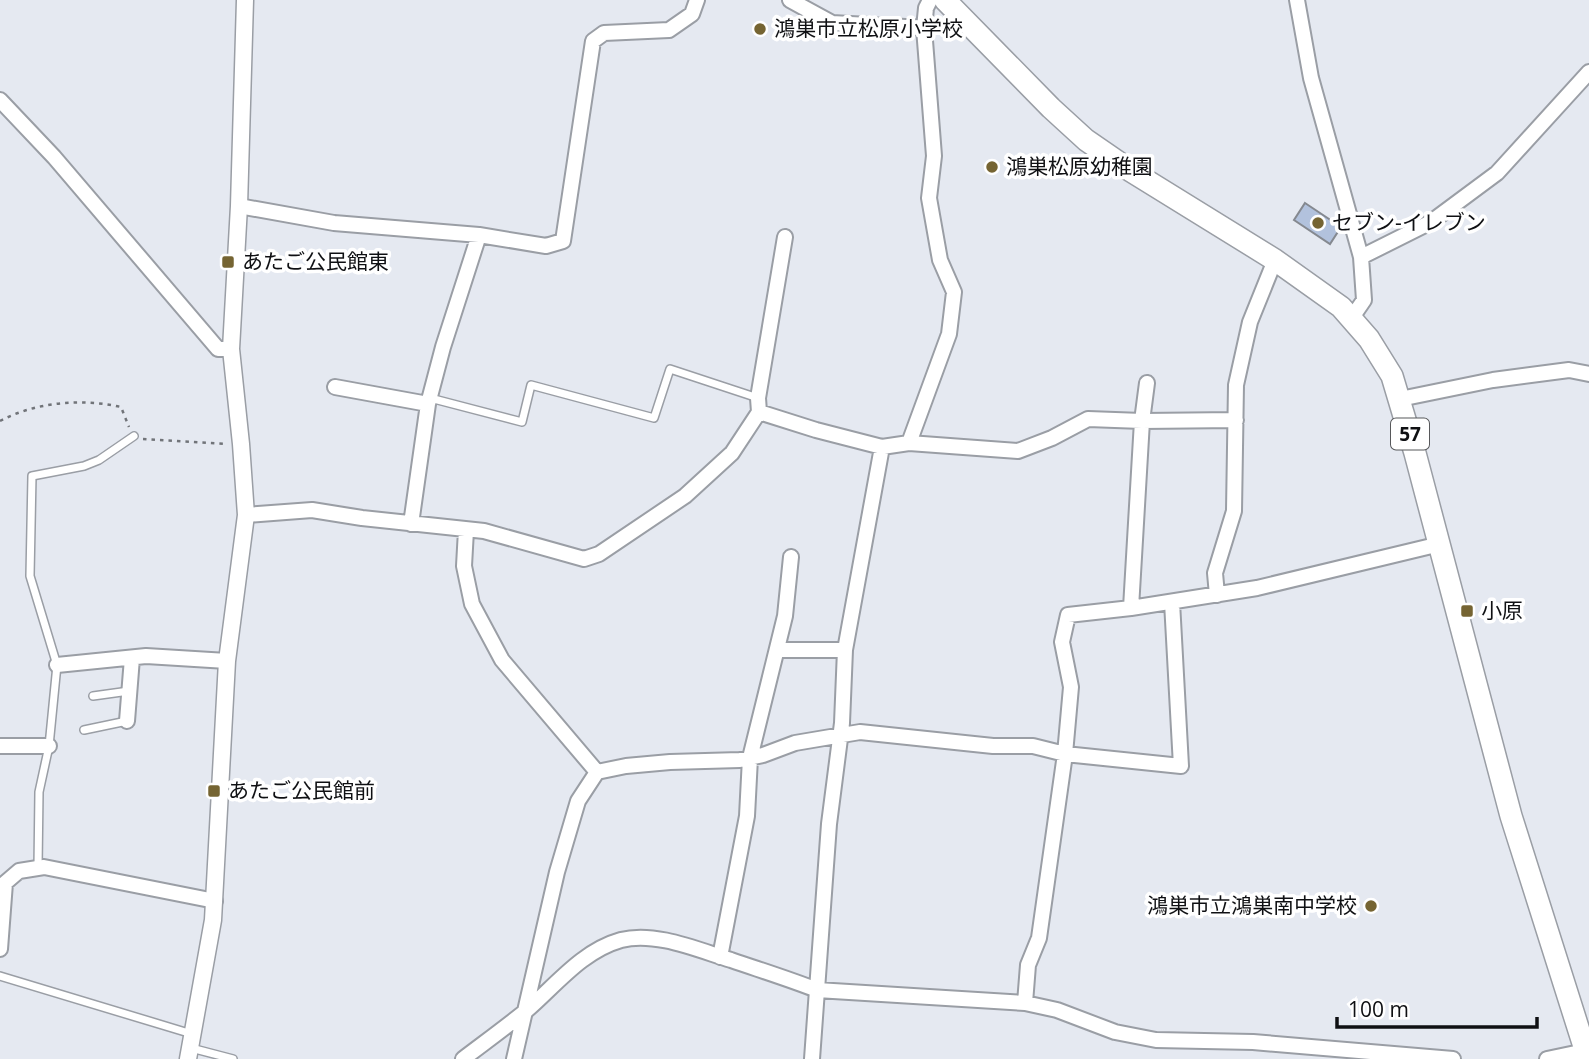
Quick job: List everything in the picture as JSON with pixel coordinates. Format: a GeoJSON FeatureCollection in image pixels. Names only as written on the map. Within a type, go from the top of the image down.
{"type":"FeatureCollection","features":[{"type":"Feature","properties":{"kind":"main road","name":"57"},"geometry":{"type":"LineString","coordinates":[[945,0],[1086,140],[1275,260],[1341,307],[1369,339],[1392,376],[1440,544],[1511,816],[1587,1050]]}},
{"type":"Feature","properties":{"kind":"street"},"geometry":{"type":"LineString","coordinates":[[190,1047],[214,920],[227,661],[246,514],[231,349],[239,206],[245,0]]}},
{"type":"Feature","properties":{"kind":"street"},"geometry":{"type":"LineString","coordinates":[[239,206],[334,223],[479,235],[546,246],[563,241],[593,41],[604,33],[669,30],[692,15],[697,0]]}},
{"type":"Feature","properties":{"kind":"street"},"geometry":{"type":"LineString","coordinates":[[790,0],[832,23],[924,28]]}},
{"type":"Feature","properties":{"kind":"street"},"geometry":{"type":"LineString","coordinates":[[909,443],[949,334],[954,292],[940,260],[929,198],[934,156],[924,28],[926,8],[930,0]]}},
{"type":"Feature","properties":{"kind":"street"},"geometry":{"type":"LineString","coordinates":[[1297,0],[1311,78],[1361,257],[1364,300],[1352,319]]}},
{"type":"Feature","properties":{"kind":"street"},"geometry":{"type":"LineString","coordinates":[[1361,257],[1431,222],[1497,173],[1589,72]]}},
{"type":"Feature","properties":{"kind":"street"},"geometry":{"type":"LineString","coordinates":[[0,100],[54,157],[218,349],[231,349]]}},
{"type":"Feature","properties":{"kind":"street"},"geometry":{"type":"LineString","coordinates":[[411,524],[429,401],[443,347],[479,235]]}},
{"type":"Feature","properties":{"kind":"street"},"geometry":{"type":"LineString","coordinates":[[246,514],[312,510],[484,531],[584,559],[599,554],[685,496],[732,453],[758,405],[785,237]]}},
{"type":"Feature","properties":{"kind":"street"},"geometry":{"type":"LineString","coordinates":[[1217,595],[1215,573],[1234,511],[1236,385],[1250,322],[1275,260]]}},
{"type":"Feature","properties":{"kind":"street"},"geometry":{"type":"LineString","coordinates":[[1400,399],[1493,380],[1569,370],[1589,374]]}},
{"type":"Feature","properties":{"kind":"street"},"geometry":{"type":"LineString","coordinates":[[1131,608],[1142,421],[1147,383]]}},
{"type":"Feature","properties":{"kind":"street"},"geometry":{"type":"LineString","coordinates":[[335,387],[429,401]]}},
{"type":"Feature","properties":{"kind":"street"},"geometry":{"type":"LineString","coordinates":[[758,405],[816,430],[882,447],[909,443],[1018,452],[1088,419],[1236,420]]}},
{"type":"Feature","properties":{"kind":"street"},"geometry":{"type":"LineString","coordinates":[[812,1059],[829,824],[842,723],[845,650],[882,447]]}},
{"type":"Feature","properties":{"kind":"street"},"geometry":{"type":"LineString","coordinates":[[466,530],[464,566],[472,604],[502,660],[597,772]]}},
{"type":"Feature","properties":{"kind":"street"},"geometry":{"type":"LineString","coordinates":[[1025,1003],[1028,965],[1039,937],[1065,754],[1070,687],[1062,642],[1068,615],[1257,588],[1440,544]]}},
{"type":"Feature","properties":{"kind":"street"},"geometry":{"type":"LineString","coordinates":[[720,957],[747,816],[750,758],[785,617],[791,557]]}},
{"type":"Feature","properties":{"kind":"street"},"geometry":{"type":"LineString","coordinates":[[514,1059],[557,872],[578,801],[597,772],[670,762],[740,760],[764,755],[795,743],[860,733],[993,746],[1033,746],[1065,754],[1181,766],[1172,602]]}},
{"type":"Feature","properties":{"kind":"street"},"geometry":{"type":"LineString","coordinates":[[777,650],[845,650]]}},
{"type":"Feature","properties":{"kind":"street"},"geometry":{"type":"LineString","coordinates":[[58,665],[146,656],[227,661]]}},
{"type":"Feature","properties":{"kind":"street"},"geometry":{"type":"LineString","coordinates":[[127,721],[131,658]]}},
{"type":"Feature","properties":{"kind":"street"},"geometry":{"type":"LineString","coordinates":[[0,746],[49,746]]}},
{"type":"Feature","properties":{"kind":"street"},"geometry":{"type":"LineString","coordinates":[[0,949],[5,883],[19,871],[44,867],[215,901]]}},
{"type":"Feature","properties":{"kind":"street"},"geometry":{"type":"LineString","coordinates":[[463,1059],[527,1010],[572,968],[594,952],[622,940],[646,938],[668,940],[791,979],[817,990],[1025,1003],[1057,1010],[1115,1032],[1156,1040],[1279,1052],[1453,1059]]}},
{"type":"Feature","properties":{"kind":"street"},"geometry":{"type":"LineString","coordinates":[[1547,1059],[1587,1050]]}},
{"type":"Feature","properties":{"kind":"lane"},"geometry":{"type":"LineString","coordinates":[[429,401],[522,422],[531,385],[654,418],[670,369],[758,405]]}},
{"type":"Feature","properties":{"kind":"lane"},"geometry":{"type":"LineString","coordinates":[[38,868],[39,792],[49,746],[58,665],[30,576],[32,476],[84,466],[99,460],[134,436]]}},
{"type":"Feature","properties":{"kind":"lane"},"geometry":{"type":"LineString","coordinates":[[93,696],[129,691]]}},
{"type":"Feature","properties":{"kind":"lane"},"geometry":{"type":"LineString","coordinates":[[84,730],[127,721]]}},
{"type":"Feature","properties":{"kind":"lane"},"geometry":{"type":"LineString","coordinates":[[0,976],[190,1047],[233,1059]]}},
{"type":"Feature","properties":{"kind":"path"},"geometry":{"type":"LineString","coordinates":[[0,421],[34,407],[105,403],[121,407],[134,436],[140,439],[241,444]]}},
{"type":"Feature","properties":{"kind":"building","name":"セブン-イレブン"},"geometry":{"type":"Polygon","coordinates":[[[1305,203],[1341,227],[1330,244],[1294,220],[1305,203]]]}},
{"type":"Feature","properties":{"kind":"place","name":"鴻巣市立松原小学校"},"geometry":{"type":"Point","coordinates":[760,29]}},
{"type":"Feature","properties":{"kind":"place","name":"鴻巣松原幼稚園"},"geometry":{"type":"Point","coordinates":[992,167]}},
{"type":"Feature","properties":{"kind":"place","name":"セブン-イレブン"},"geometry":{"type":"Point","coordinates":[1318,223]}},
{"type":"Feature","properties":{"kind":"place","name":"あたご公民館東"},"geometry":{"type":"Point","coordinates":[228,262]}},
{"type":"Feature","properties":{"kind":"place","name":"小原"},"geometry":{"type":"Point","coordinates":[1467,611]}},
{"type":"Feature","properties":{"kind":"place","name":"あたご公民館前"},"geometry":{"type":"Point","coordinates":[214,791]}},
{"type":"Feature","properties":{"kind":"place","name":"鴻巣市立鴻巣南中学校"},"geometry":{"type":"Point","coordinates":[1371,906]}}]}
